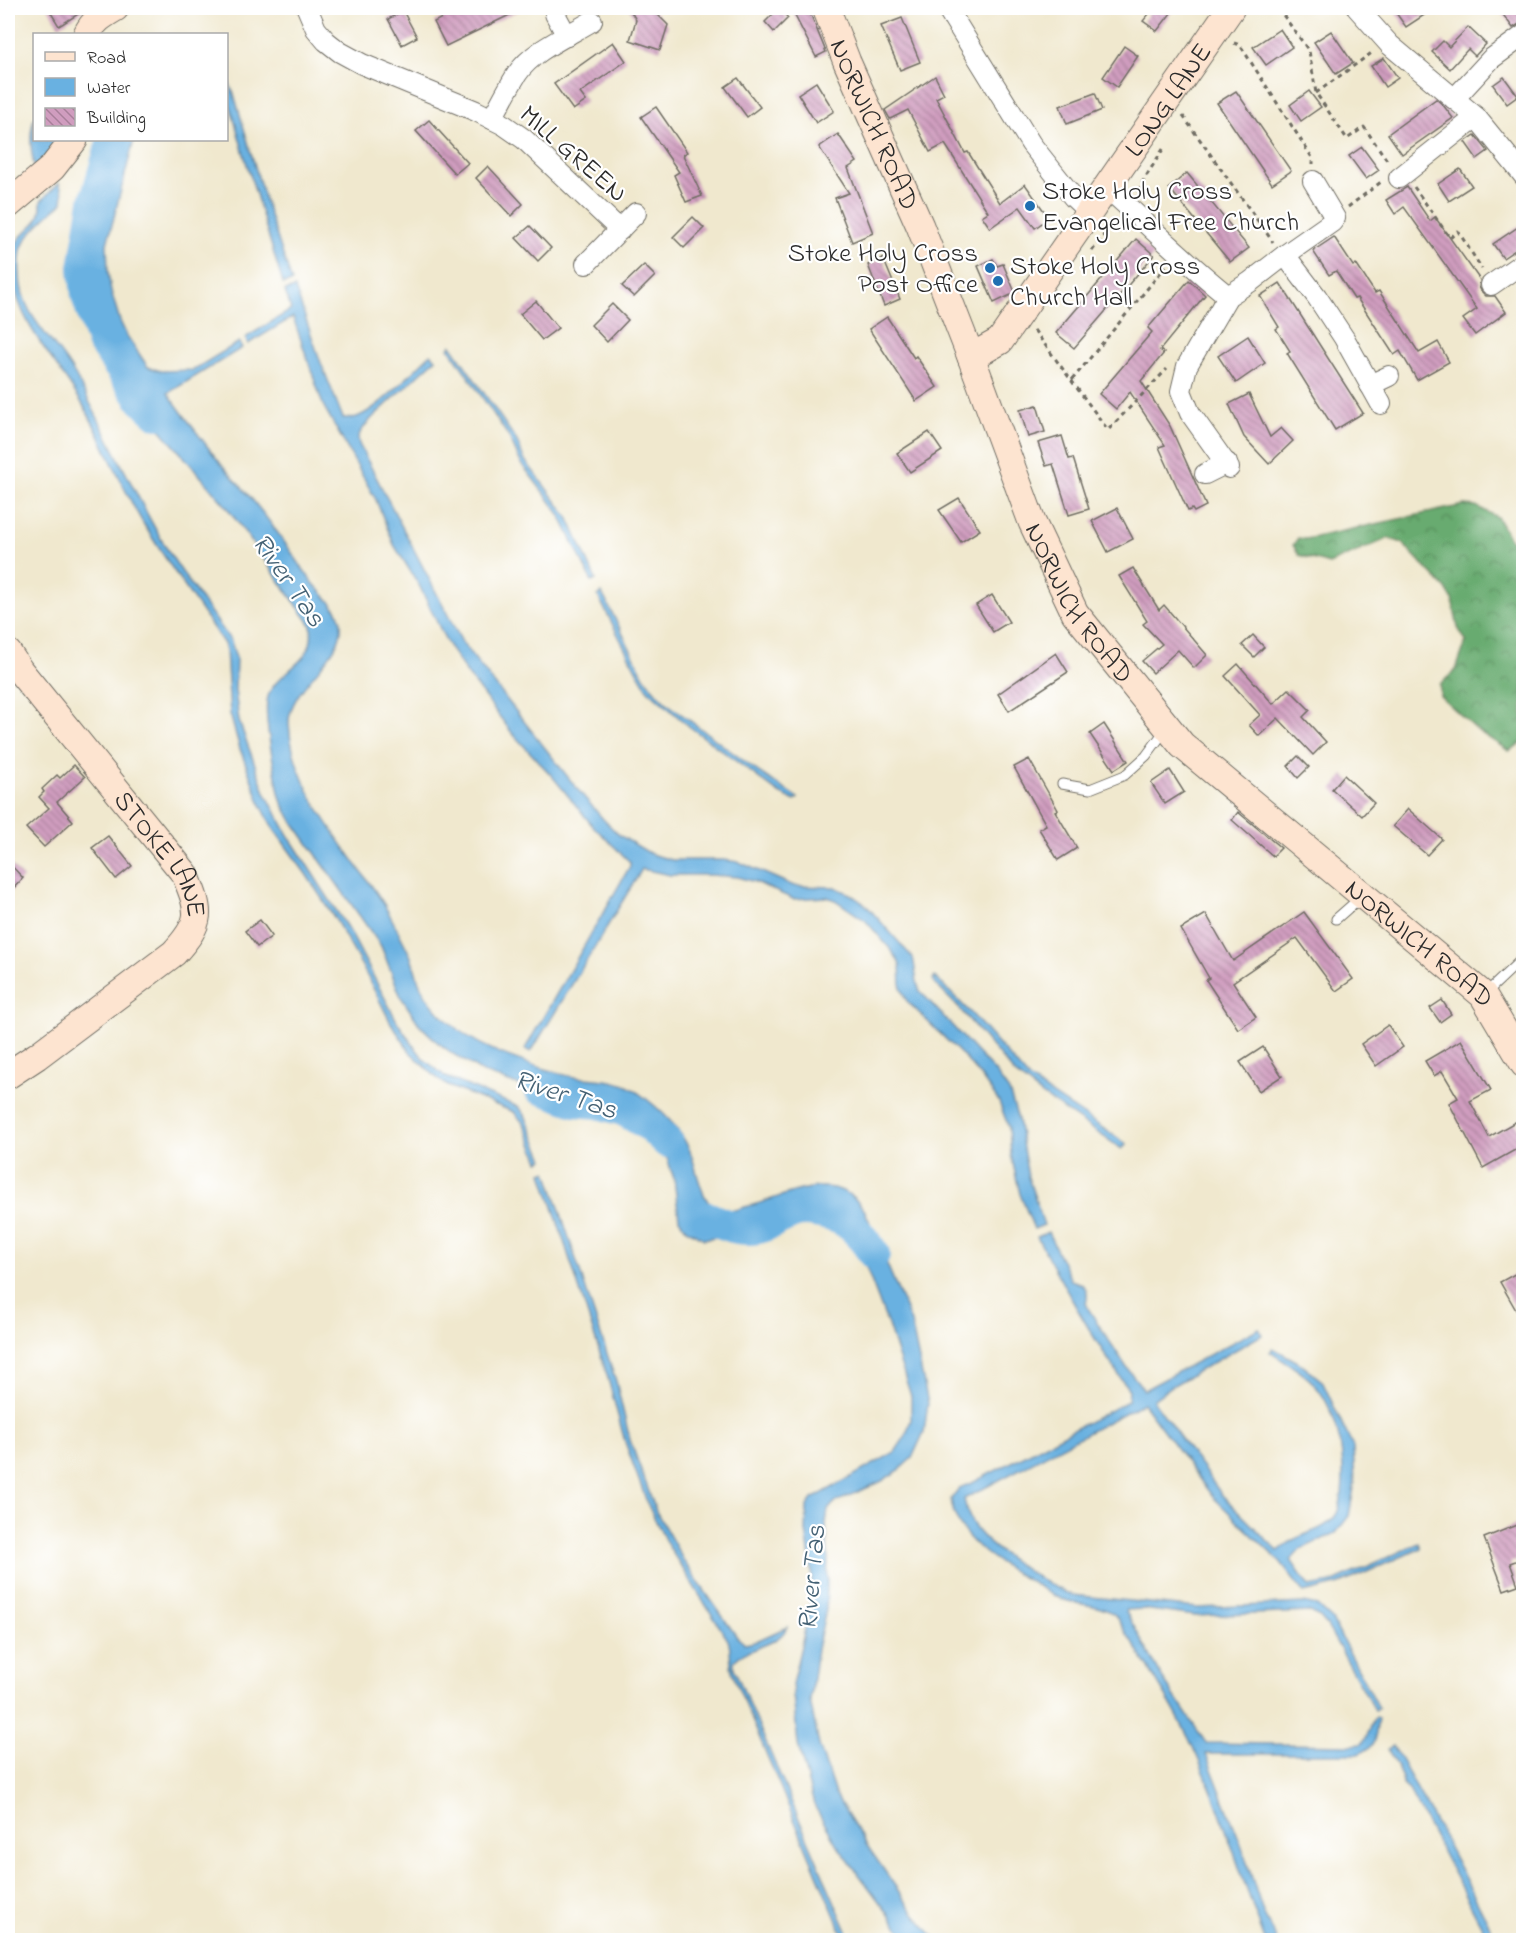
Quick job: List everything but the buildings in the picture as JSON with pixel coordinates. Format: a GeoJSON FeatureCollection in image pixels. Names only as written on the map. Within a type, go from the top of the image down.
{"type":"FeatureCollection","features":[{"type":"Feature","properties":{"kind":"street","name":"MILL GREEN"},"geometry":{"type":"LineString","coordinates":[[307,8],[316,28],[326,41],[340,52],[362,64],[492,119],[524,140],[620,230]]}},
{"type":"Feature","properties":{"kind":"street","name":"NORWICH ROAD"},"geometry":{"type":"LineString","coordinates":[[826,8],[920,226],[1032,522],[1075,613],[1182,745],[1483,995],[1524,1064]]}},
{"type":"Feature","properties":{"kind":"street"},"geometry":{"type":"LineString","coordinates":[[947,8],[1031,144],[1073,197],[1089,213]]}},
{"type":"Feature","properties":{"kind":"street","name":"LONG LANE"},"geometry":{"type":"LineString","coordinates":[[971,357],[1000,341],[1231,8]]}},
{"type":"Feature","properties":{"kind":"street"},"geometry":{"type":"LineString","coordinates":[[1357,8],[1387,42],[1476,117],[1524,176]]}},
{"type":"Feature","properties":{"kind":"street"},"geometry":{"type":"LineString","coordinates":[[555,14],[567,36]]}},
{"type":"Feature","properties":{"kind":"street","name":"MILL GREEN"},"geometry":{"type":"LineString","coordinates":[[492,119],[517,73],[541,52],[592,21]]}},
{"type":"Feature","properties":{"kind":"street"},"geometry":{"type":"LineString","coordinates":[[1454,99],[1491,59],[1524,35]]}},
{"type":"Feature","properties":{"kind":"street"},"geometry":{"type":"LineString","coordinates":[[1399,174],[1476,117]]}},
{"type":"Feature","properties":{"kind":"street"},"geometry":{"type":"LineString","coordinates":[[8,205],[52,168],[71,143]]}},
{"type":"Feature","properties":{"kind":"street"},"geometry":{"type":"LineString","coordinates":[[1205,474],[1228,466],[1190,412],[1181,391],[1187,366],[1228,296],[1335,218],[1313,181]]}},
{"type":"Feature","properties":{"kind":"street"},"geometry":{"type":"LineString","coordinates":[[1106,187],[1228,296]]}},
{"type":"Feature","properties":{"kind":"street","name":"MILL GREEN"},"geometry":{"type":"LineString","coordinates":[[586,264],[636,213]]}},
{"type":"Feature","properties":{"kind":"street"},"geometry":{"type":"LineString","coordinates":[[1285,255],[1333,322],[1381,404]]}},
{"type":"Feature","properties":{"kind":"street"},"geometry":{"type":"LineString","coordinates":[[1491,285],[1524,262]]}},
{"type":"Feature","properties":{"kind":"street"},"geometry":{"type":"LineString","coordinates":[[1370,385],[1389,376]]}},
{"type":"Feature","properties":{"kind":"street","name":"STOKE LANE"},"geometry":{"type":"LineString","coordinates":[[8,652],[20,671],[185,874],[196,902],[196,922],[189,937],[174,953],[37,1056],[8,1075]]}},
{"type":"Feature","properties":{"kind":"lane"},"geometry":{"type":"LineString","coordinates":[[1062,784],[1090,789],[1125,775],[1146,756],[1167,727]]}},
{"type":"Feature","properties":{"kind":"lane"},"geometry":{"type":"LineString","coordinates":[[1336,919],[1363,896]]}},
{"type":"Feature","properties":{"kind":"lane"},"geometry":{"type":"LineString","coordinates":[[1483,995],[1524,957]]}},
{"type":"Feature","properties":{"kind":"path"},"geometry":{"type":"LineString","coordinates":[[1278,8],[1309,51],[1316,93],[1347,139],[1364,126],[1450,237],[1458,231],[1491,285]]}},
{"type":"Feature","properties":{"kind":"path"},"geometry":{"type":"LineString","coordinates":[[1232,42],[1240,45],[1313,159],[1313,181]]}},
{"type":"Feature","properties":{"kind":"path"},"geometry":{"type":"LineString","coordinates":[[1316,93],[1387,42]]}},
{"type":"Feature","properties":{"kind":"path"},"geometry":{"type":"LineString","coordinates":[[1182,114],[1276,246],[1285,255]]}},
{"type":"Feature","properties":{"kind":"path"},"geometry":{"type":"LineString","coordinates":[[1335,218],[1399,174]]}},
{"type":"Feature","properties":{"kind":"path"},"geometry":{"type":"LineString","coordinates":[[1072,381],[1178,251]]}},
{"type":"Feature","properties":{"kind":"path"},"geometry":{"type":"LineString","coordinates":[[1033,328],[1108,430],[1176,360],[1187,366]]}},
{"type":"Feature","properties":{"kind":"green space"},"geometry":{"type":"Polygon","coordinates":[[[1464,505],[1476,506],[1497,517],[1523,561],[1523,742],[1509,751],[1478,731],[1440,696],[1440,684],[1456,670],[1466,641],[1458,628],[1452,599],[1446,589],[1402,543],[1389,538],[1329,564],[1299,555],[1293,545],[1298,538],[1306,539],[1464,505]]]}},
{"type":"Feature","properties":{"kind":"water"},"geometry":{"type":"Polygon","coordinates":[[[228,81],[234,94],[292,282],[283,284],[228,100],[228,81]]]}},
{"type":"Feature","properties":{"kind":"water"},"geometry":{"type":"Polygon","coordinates":[[[33,123],[33,141],[59,141],[37,176],[33,162],[31,133],[33,123]]]}},
{"type":"Feature","properties":{"kind":"water"},"geometry":{"type":"Polygon","coordinates":[[[111,141],[134,141],[107,244],[111,291],[120,321],[127,336],[148,367],[161,371],[193,370],[239,342],[242,348],[168,393],[338,613],[341,627],[338,641],[330,655],[298,695],[291,709],[289,724],[292,745],[297,764],[314,802],[385,906],[411,957],[420,984],[434,1006],[459,1030],[494,1050],[560,1074],[607,1080],[636,1091],[660,1110],[686,1142],[700,1186],[708,1202],[720,1211],[732,1211],[793,1192],[825,1187],[839,1190],[853,1197],[865,1211],[911,1322],[928,1403],[924,1432],[912,1458],[882,1481],[834,1503],[828,1510],[826,1610],[817,1649],[810,1700],[819,1745],[835,1794],[913,1912],[937,1940],[908,1940],[837,1845],[814,1805],[798,1745],[792,1684],[812,1588],[806,1531],[807,1506],[812,1499],[895,1452],[905,1437],[911,1420],[911,1396],[888,1325],[850,1225],[834,1209],[809,1208],[769,1224],[704,1239],[686,1229],[679,1219],[674,1179],[664,1149],[650,1130],[639,1120],[625,1110],[609,1104],[571,1101],[534,1091],[484,1073],[437,1042],[419,1024],[401,997],[381,946],[291,819],[279,793],[268,733],[267,701],[275,684],[304,656],[309,648],[311,625],[226,506],[148,415],[116,358],[94,307],[87,278],[88,253],[111,141]]]}},
{"type":"Feature","properties":{"kind":"water"},"geometry":{"type":"Polygon","coordinates":[[[59,183],[63,194],[62,203],[32,232],[21,251],[20,271],[26,303],[40,328],[75,375],[164,544],[231,641],[236,658],[235,690],[239,721],[265,792],[288,835],[350,932],[398,1023],[413,1045],[425,1060],[446,1077],[519,1107],[525,1115],[544,1159],[539,1161],[524,1124],[514,1112],[448,1086],[411,1053],[391,1023],[334,917],[273,828],[261,805],[240,749],[230,714],[224,644],[143,523],[83,405],[31,328],[17,296],[13,278],[15,246],[38,219],[41,201],[59,183]]]}},
{"type":"Feature","properties":{"kind":"water"},"geometry":{"type":"Polygon","coordinates":[[[295,288],[343,418],[353,418],[372,409],[394,391],[431,354],[436,359],[372,418],[361,431],[358,438],[359,444],[463,644],[579,791],[619,835],[651,854],[672,860],[739,862],[794,886],[835,887],[866,905],[913,958],[920,991],[996,1073],[1009,1091],[1018,1119],[1028,1177],[1044,1225],[1034,1229],[1020,1194],[1011,1155],[1009,1128],[999,1102],[963,1056],[907,1001],[901,988],[900,964],[892,951],[866,921],[827,897],[793,899],[755,882],[737,877],[670,875],[642,869],[531,1052],[525,1049],[630,866],[630,862],[592,825],[552,776],[512,733],[447,643],[419,585],[394,545],[376,500],[323,405],[293,317],[248,344],[245,338],[291,310],[285,291],[295,288]]]}},
{"type":"Feature","properties":{"kind":"water"},"geometry":{"type":"Polygon","coordinates":[[[451,345],[517,441],[524,459],[568,517],[596,580],[592,582],[559,513],[521,463],[509,437],[449,348],[451,345]]]}},
{"type":"Feature","properties":{"kind":"water"},"geometry":{"type":"Polygon","coordinates":[[[602,593],[644,676],[654,690],[668,704],[760,773],[798,798],[795,801],[779,793],[686,724],[648,690],[598,596],[602,593]]]}},
{"type":"Feature","properties":{"kind":"water"},"geometry":{"type":"Polygon","coordinates":[[[935,977],[971,1013],[1029,1079],[1127,1144],[1122,1149],[1015,1074],[959,1008],[935,984],[933,979],[935,977]]]}},
{"type":"Feature","properties":{"kind":"water"},"geometry":{"type":"Polygon","coordinates":[[[547,1171],[616,1381],[630,1440],[656,1511],[685,1563],[737,1637],[745,1644],[787,1627],[777,1639],[740,1656],[734,1661],[734,1668],[851,1940],[845,1940],[733,1675],[728,1640],[667,1544],[648,1505],[625,1442],[607,1375],[542,1173],[547,1171]]]}},
{"type":"Feature","properties":{"kind":"water"},"geometry":{"type":"Polygon","coordinates":[[[1048,1232],[1071,1280],[1085,1287],[1089,1310],[1144,1390],[1259,1328],[1262,1335],[1172,1386],[1153,1400],[1222,1495],[1278,1551],[1293,1540],[1327,1524],[1336,1515],[1342,1493],[1343,1465],[1334,1421],[1322,1395],[1304,1375],[1270,1352],[1273,1348],[1298,1362],[1322,1381],[1353,1447],[1355,1482],[1349,1516],[1336,1533],[1301,1549],[1291,1560],[1309,1587],[1331,1583],[1419,1543],[1421,1548],[1340,1584],[1304,1593],[1279,1561],[1212,1496],[1143,1403],[964,1499],[974,1526],[983,1537],[1035,1575],[1072,1595],[1198,1608],[1303,1603],[1317,1606],[1332,1620],[1379,1708],[1375,1710],[1327,1626],[1311,1612],[1194,1616],[1143,1609],[1125,1610],[1163,1679],[1206,1743],[1362,1744],[1375,1717],[1378,1718],[1376,1736],[1372,1745],[1358,1754],[1206,1754],[1241,1844],[1264,1915],[1277,1940],[1265,1940],[1216,1802],[1180,1721],[1115,1615],[1102,1608],[1066,1601],[1006,1567],[970,1538],[954,1514],[951,1499],[959,1488],[1128,1401],[1129,1390],[1092,1334],[1037,1237],[1048,1232]]]}},
{"type":"Feature","properties":{"kind":"water"},"geometry":{"type":"Polygon","coordinates":[[[1393,1745],[1497,1940],[1489,1940],[1409,1790],[1403,1786],[1402,1778],[1388,1749],[1393,1745]]]}},
{"type":"Feature","properties":{"kind":"waterway","name":"River Tas"},"geometry":{"type":"LineString","coordinates":[[113,141],[95,202],[84,268],[87,296],[102,341],[142,400],[158,414]]}},
{"type":"Feature","properties":{"kind":"waterway","name":"River Tas"},"geometry":{"type":"LineString","coordinates":[[539,1088],[575,1101],[598,1103],[623,1110],[650,1126],[667,1142]]}},
{"type":"Feature","properties":{"kind":"waterway","name":"River Tas"},"geometry":{"type":"LineString","coordinates":[[709,1218],[734,1227],[755,1229],[796,1212],[817,1212],[846,1222],[858,1232],[874,1254]]}},
{"type":"Feature","properties":{"kind":"place","name":"Stoke Holy Cross Evangelical Free Church"},"geometry":{"type":"Point","coordinates":[1030,206]}},
{"type":"Feature","properties":{"kind":"place","name":"Stoke Holy Cross Post Office"},"geometry":{"type":"Point","coordinates":[990,268]}},
{"type":"Feature","properties":{"kind":"place","name":"Stoke Holy Cross Church Hall"},"geometry":{"type":"Point","coordinates":[998,281]}}]}
